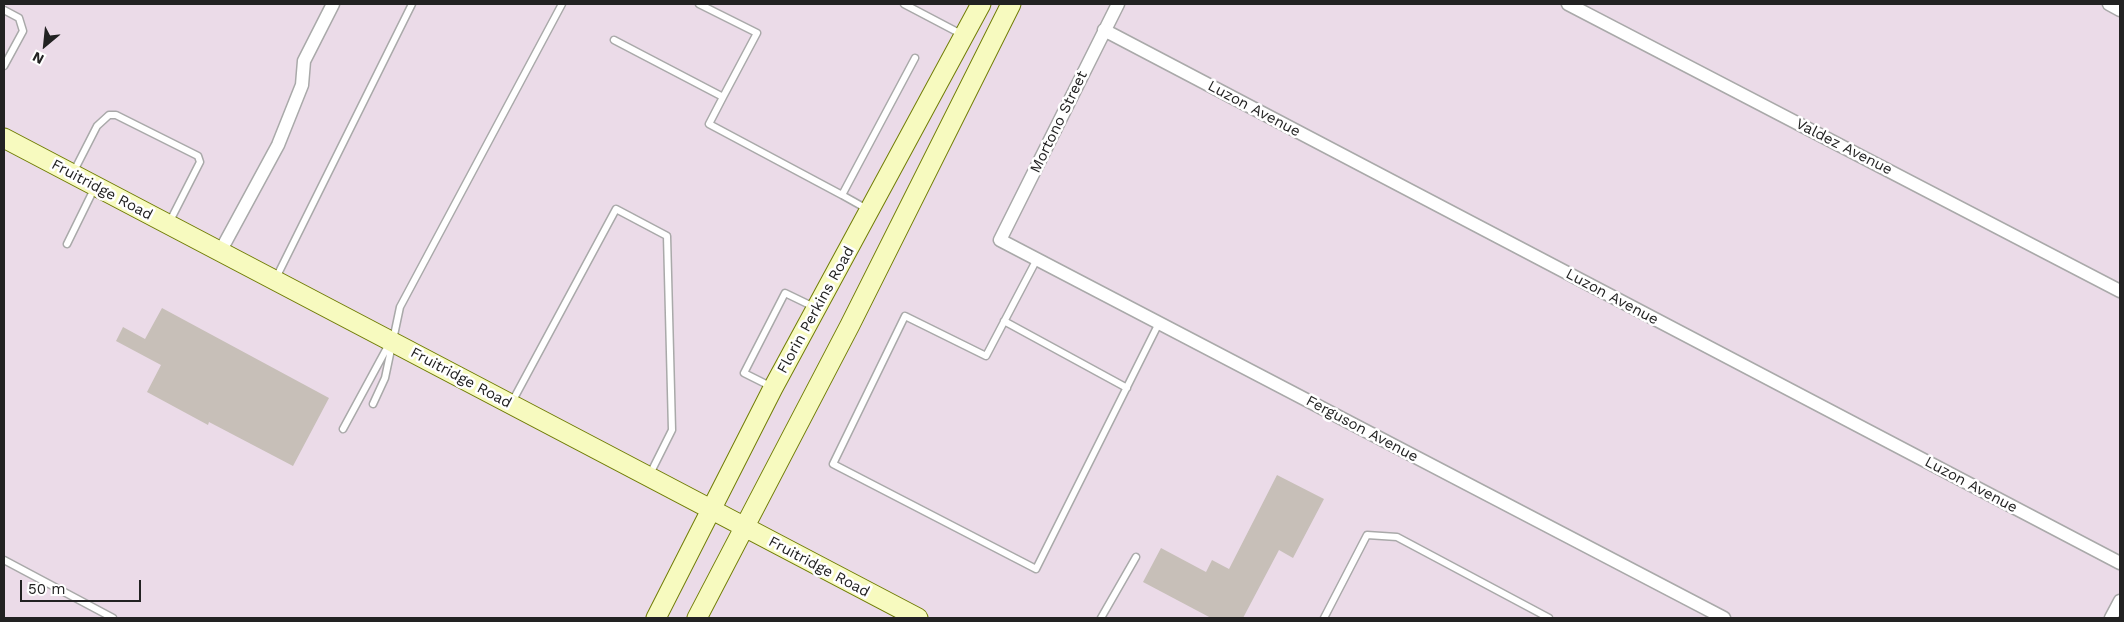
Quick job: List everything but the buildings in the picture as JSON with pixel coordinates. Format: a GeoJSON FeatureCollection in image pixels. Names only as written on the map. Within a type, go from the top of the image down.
{"type":"FeatureCollection","features":[{"type":"Feature","properties":{"kind":"main road","name":"Florin Perkins Road"},"geometry":{"type":"LineString","coordinates":[[656,618],[773,388],[981,4]]}},
{"type":"Feature","properties":{"kind":"main road"},"geometry":{"type":"LineString","coordinates":[[697,618],[846,333],[1011,4]]}},
{"type":"Feature","properties":{"kind":"main road","name":"Fruitridge Road"},"geometry":{"type":"LineString","coordinates":[[4,138],[649,477],[898,614],[918,618]]}},
{"type":"Feature","properties":{"kind":"street"},"geometry":{"type":"LineString","coordinates":[[220,252],[278,145],[302,85],[304,61],[333,4]]}},
{"type":"Feature","properties":{"kind":"street","name":"Mortono Street"},"geometry":{"type":"LineString","coordinates":[[1000,240],[1118,4]]}},
{"type":"Feature","properties":{"kind":"street","name":"Valdez Avenue"},"geometry":{"type":"LineString","coordinates":[[1568,4],[2120,291]]}},
{"type":"Feature","properties":{"kind":"street"},"geometry":{"type":"LineString","coordinates":[[2109,4],[2120,10]]}},
{"type":"Feature","properties":{"kind":"street","name":"Luzon Avenue"},"geometry":{"type":"LineString","coordinates":[[1104,30],[2120,563]]}},
{"type":"Feature","properties":{"kind":"street","name":"Ferguson Avenue"},"geometry":{"type":"LineString","coordinates":[[1000,240],[1724,618]]}},
{"type":"Feature","properties":{"kind":"street"},"geometry":{"type":"LineString","coordinates":[[2111,618],[2120,601]]}},
{"type":"Feature","properties":{"kind":"lane"},"geometry":{"type":"LineString","coordinates":[[274,280],[412,4]]}},
{"type":"Feature","properties":{"kind":"lane"},"geometry":{"type":"LineString","coordinates":[[373,404],[385,378],[391,342],[400,307],[562,4]]}},
{"type":"Feature","properties":{"kind":"lane"},"geometry":{"type":"LineString","coordinates":[[699,4],[756,33],[709,124],[870,211]]}},
{"type":"Feature","properties":{"kind":"lane"},"geometry":{"type":"LineString","coordinates":[[904,4],[964,36]]}},
{"type":"Feature","properties":{"kind":"lane"},"geometry":{"type":"LineString","coordinates":[[4,10],[19,18],[24,31],[4,66]]}},
{"type":"Feature","properties":{"kind":"lane"},"geometry":{"type":"LineString","coordinates":[[614,40],[723,97]]}},
{"type":"Feature","properties":{"kind":"lane"},"geometry":{"type":"LineString","coordinates":[[842,195],[915,58]]}},
{"type":"Feature","properties":{"kind":"lane"},"geometry":{"type":"LineString","coordinates":[[72,174],[97,126],[109,115],[116,115],[198,156],[200,162],[168,224]]}},
{"type":"Feature","properties":{"kind":"lane"},"geometry":{"type":"LineString","coordinates":[[67,244],[95,186]]}},
{"type":"Feature","properties":{"kind":"lane"},"geometry":{"type":"LineString","coordinates":[[511,405],[616,209],[667,236],[672,430],[649,477]]}},
{"type":"Feature","properties":{"kind":"lane"},"geometry":{"type":"LineString","coordinates":[[1037,259],[986,356],[906,316],[833,464],[1036,569],[1159,323]]}},
{"type":"Feature","properties":{"kind":"lane"},"geometry":{"type":"LineString","coordinates":[[773,388],[744,372],[785,293],[816,308]]}},
{"type":"Feature","properties":{"kind":"lane"},"geometry":{"type":"LineString","coordinates":[[1004,321],[1127,388]]}},
{"type":"Feature","properties":{"kind":"lane"},"geometry":{"type":"LineString","coordinates":[[344,429],[391,342]]}},
{"type":"Feature","properties":{"kind":"lane"},"geometry":{"type":"LineString","coordinates":[[1324,618],[1367,535],[1397,537],[1550,618]]}},
{"type":"Feature","properties":{"kind":"lane"},"geometry":{"type":"LineString","coordinates":[[1101,618],[1136,557]]}},
{"type":"Feature","properties":{"kind":"lane"},"geometry":{"type":"LineString","coordinates":[[4,560],[113,618]]}},
{"type":"Feature","properties":{"kind":"shaded area"},"geometry":{"type":"Polygon","coordinates":[[[4,4],[2120,4],[2120,618],[4,618],[4,4]]]}}]}
